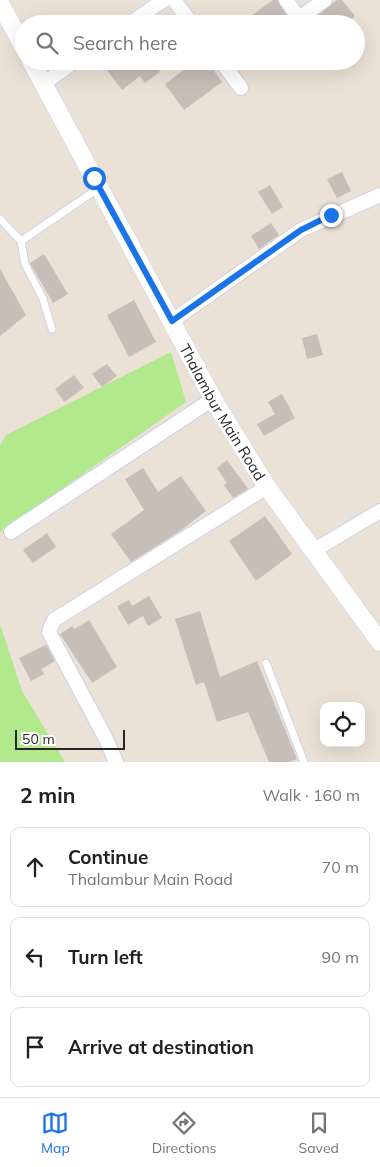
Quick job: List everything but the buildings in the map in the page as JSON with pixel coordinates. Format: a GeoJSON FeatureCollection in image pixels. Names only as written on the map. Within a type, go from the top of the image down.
{"type":"FeatureCollection","features":[{"type":"Feature","properties":{"kind":"street"},"geometry":{"type":"LineString","coordinates":[[142,15],[164,0]]}},
{"type":"Feature","properties":{"kind":"street"},"geometry":{"type":"LineString","coordinates":[[174,0],[185,15]]}},
{"type":"Feature","properties":{"kind":"street"},"geometry":{"type":"LineString","coordinates":[[286,0],[297,15]]}},
{"type":"Feature","properties":{"kind":"street"},"geometry":{"type":"LineString","coordinates":[[308,15],[325,0]]}},
{"type":"Feature","properties":{"kind":"street"},"geometry":{"type":"LineString","coordinates":[[0,3],[15,31]]}},
{"type":"Feature","properties":{"kind":"street","name":"Thalambur Main Road"},"geometry":{"type":"LineString","coordinates":[[36,70],[214,399],[268,487],[380,642]]}},
{"type":"Feature","properties":{"kind":"street"},"geometry":{"type":"LineString","coordinates":[[43,84],[62,70]]}},
{"type":"Feature","properties":{"kind":"street"},"geometry":{"type":"LineString","coordinates":[[228,70],[241,88]]}},
{"type":"Feature","properties":{"kind":"street"},"geometry":{"type":"LineString","coordinates":[[172,321],[301,230],[380,195]]}},
{"type":"Feature","properties":{"kind":"street"},"geometry":{"type":"LineString","coordinates":[[11,532],[214,399]]}},
{"type":"Feature","properties":{"kind":"street"},"geometry":{"type":"LineString","coordinates":[[116,762],[106,739],[49,632],[50,626],[54,620],[268,487]]}},
{"type":"Feature","properties":{"kind":"street"},"geometry":{"type":"LineString","coordinates":[[313,551],[380,511]]}},
{"type":"Feature","properties":{"kind":"lane"},"geometry":{"type":"LineString","coordinates":[[21,241],[99,188]]}},
{"type":"Feature","properties":{"kind":"lane"},"geometry":{"type":"LineString","coordinates":[[0,219],[21,241],[25,264],[43,299],[52,329]]}},
{"type":"Feature","properties":{"kind":"lane"},"geometry":{"type":"LineString","coordinates":[[266,663],[304,762]]}},
{"type":"Feature","properties":{"kind":"green space"},"geometry":{"type":"Polygon","coordinates":[[[171,352],[186,402],[0,532],[0,446],[6,435],[171,352]]]}},
{"type":"Feature","properties":{"kind":"green space"},"geometry":{"type":"Polygon","coordinates":[[[0,624],[22,691],[65,762],[0,762],[0,624]]]}},
{"type":"Feature","properties":{"kind":"route"},"geometry":{"type":"LineString","coordinates":[[94,178],[172,321],[301,230],[331,215]]}}]}
